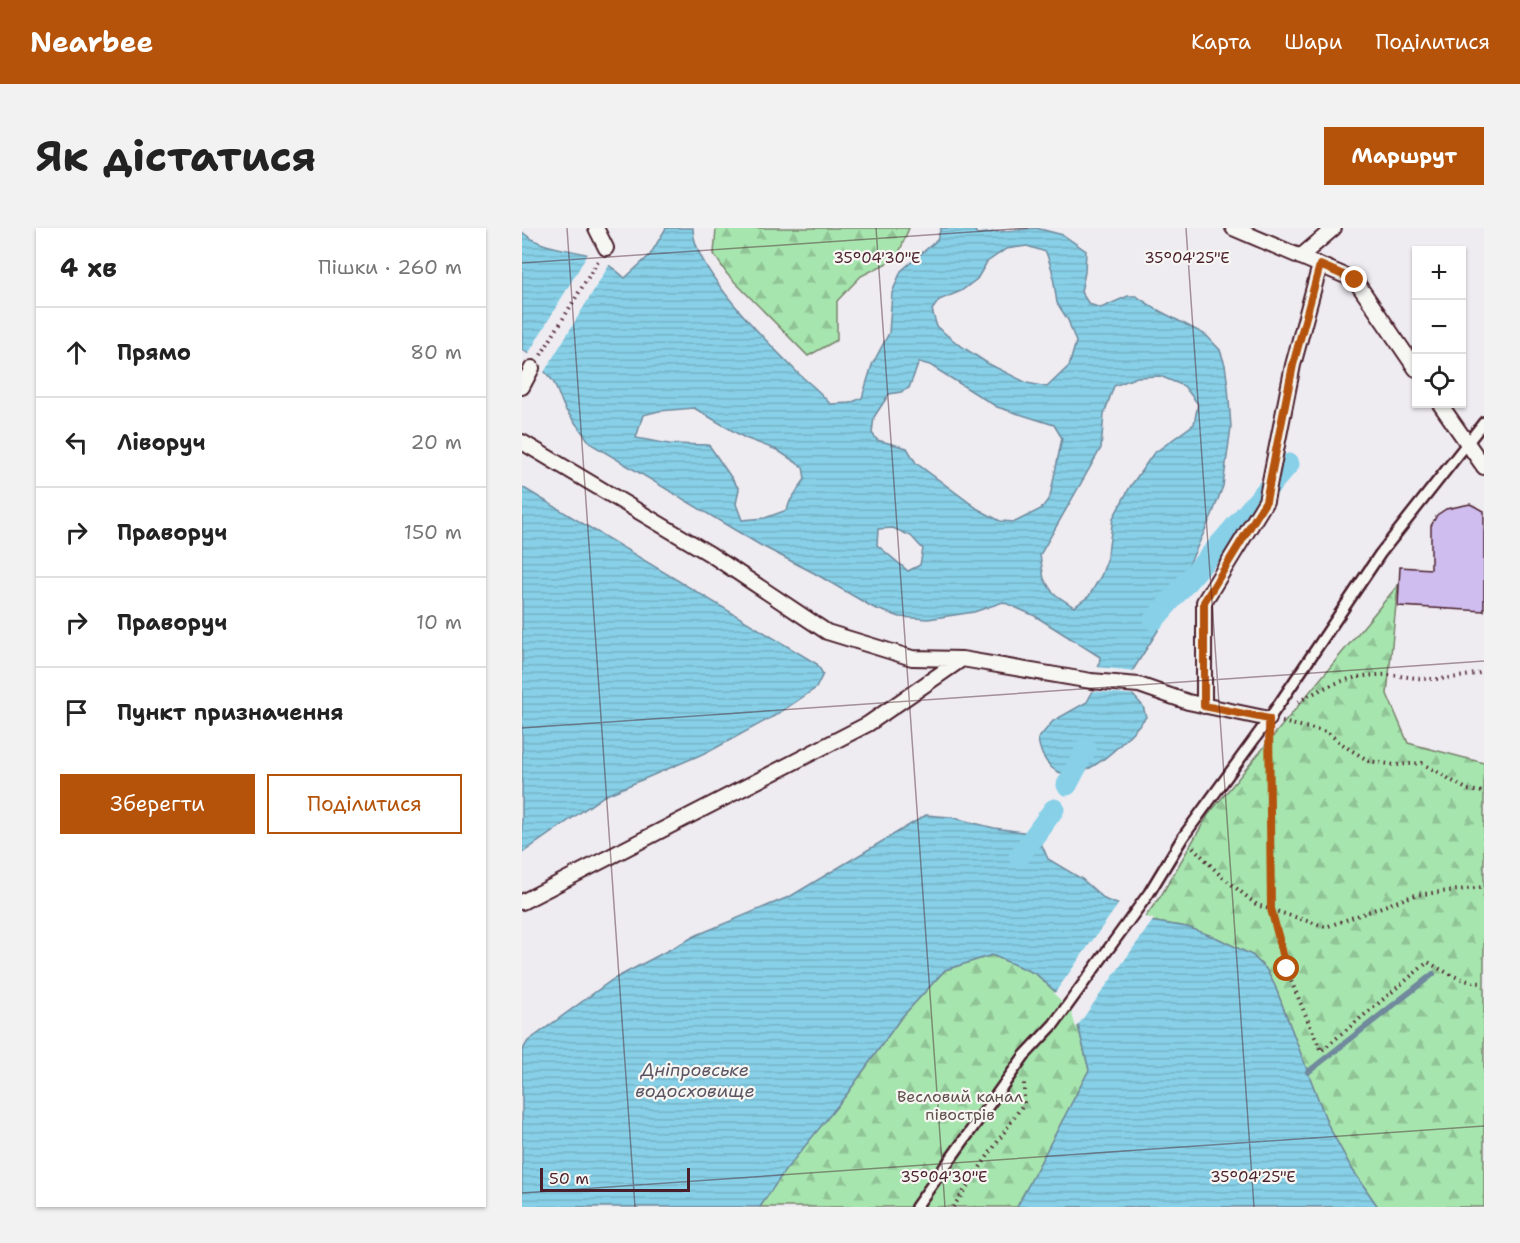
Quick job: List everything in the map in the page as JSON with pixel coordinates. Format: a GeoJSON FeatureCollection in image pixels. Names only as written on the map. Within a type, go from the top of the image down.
{"type":"FeatureCollection","features":[{"type":"Feature","properties":{"kind":"street"},"geometry":{"type":"LineString","coordinates":[[596,228],[606,248]]}},
{"type":"Feature","properties":{"kind":"street"},"geometry":{"type":"LineString","coordinates":[[1233,228],[1355,280],[1412,363]]}},
{"type":"Feature","properties":{"kind":"street"},"geometry":{"type":"LineString","coordinates":[[1300,257],[1334,228]]}},
{"type":"Feature","properties":{"kind":"street"},"geometry":{"type":"LineString","coordinates":[[1204,706],[1204,602],[1266,501],[1293,365],[1320,265]]}},
{"type":"Feature","properties":{"kind":"street"},"geometry":{"type":"LineString","coordinates":[[522,387],[532,368]]}},
{"type":"Feature","properties":{"kind":"street"},"geometry":{"type":"LineString","coordinates":[[1443,408],[1484,467]]}},
{"type":"Feature","properties":{"kind":"street"},"geometry":{"type":"LineString","coordinates":[[522,442],[701,548],[827,632],[912,658],[962,659],[1091,681],[1138,685],[1204,706],[1269,719]]}},
{"type":"Feature","properties":{"kind":"street"},"geometry":{"type":"LineString","coordinates":[[522,902],[868,724],[962,659]]}},
{"type":"Feature","properties":{"kind":"lane"},"geometry":{"type":"LineString","coordinates":[[916,1207],[1024,1056],[1054,1024],[1149,893],[1183,837],[1269,719],[1380,554],[1484,422]]}},
{"type":"Feature","properties":{"kind":"path"},"geometry":{"type":"LineString","coordinates":[[532,368],[606,248]]}},
{"type":"Feature","properties":{"kind":"path"},"geometry":{"type":"LineString","coordinates":[[1269,719],[1316,691],[1350,679],[1377,675],[1432,679],[1461,677],[1484,672]]}},
{"type":"Feature","properties":{"kind":"path"},"geometry":{"type":"LineString","coordinates":[[1269,719],[1327,732],[1369,761],[1395,765],[1422,763],[1468,790],[1484,792]]}},
{"type":"Feature","properties":{"kind":"path"},"geometry":{"type":"LineString","coordinates":[[1269,719],[1271,909],[1287,969],[1321,1050],[1428,962],[1452,976],[1475,983],[1484,983]]}},
{"type":"Feature","properties":{"kind":"path"},"geometry":{"type":"LineString","coordinates":[[1183,837],[1227,881],[1257,905],[1326,927],[1415,895],[1484,887]]}},
{"type":"Feature","properties":{"kind":"path"},"geometry":{"type":"LineString","coordinates":[[952,1207],[1024,1103],[1024,1056]]}},
{"type":"Feature","properties":{"kind":"green space"},"geometry":{"type":"Polygon","coordinates":[[[716,228],[909,228],[897,258],[861,276],[837,301],[837,340],[808,356],[727,274],[714,254],[716,228]]]}},
{"type":"Feature","properties":{"kind":"green space"},"geometry":{"type":"Polygon","coordinates":[[[1398,585],[1387,694],[1408,743],[1484,763],[1484,1207],[1378,1207],[1352,1169],[1328,1125],[1275,986],[1266,969],[1252,955],[1217,938],[1187,927],[1143,920],[1162,894],[1208,815],[1398,585]]]}},
{"type":"Feature","properties":{"kind":"green space","name":"Весловий канал півострів"},"geometry":{"type":"Polygon","coordinates":[[[992,955],[1036,974],[1074,1009],[1089,1070],[1017,1207],[760,1207],[783,1172],[847,1094],[900,1019],[945,970],[992,955]]]}},
{"type":"Feature","properties":{"kind":"water"},"geometry":{"type":"Polygon","coordinates":[[[666,228],[693,228],[696,245],[705,264],[735,306],[830,404],[850,403],[862,398],[872,365],[889,333],[892,293],[901,271],[937,240],[941,228],[973,228],[977,234],[1036,228],[1063,235],[1086,251],[1081,292],[1089,304],[1101,308],[1128,296],[1136,296],[1206,335],[1220,350],[1228,387],[1231,427],[1223,486],[1212,515],[1159,629],[1131,673],[1132,694],[1143,706],[1146,717],[1116,749],[1090,768],[1076,773],[1063,774],[1052,768],[1044,758],[1038,739],[1053,721],[1087,702],[1096,685],[1100,657],[1035,616],[1003,602],[974,612],[928,619],[900,617],[874,608],[760,545],[591,444],[565,409],[553,381],[522,349],[522,232],[546,245],[594,257],[625,278],[650,255],[666,228]],[[1027,246],[1006,249],[987,262],[977,279],[961,291],[939,300],[932,310],[937,327],[987,363],[1027,383],[1047,387],[1069,366],[1076,342],[1068,320],[1057,303],[1052,270],[1046,252],[1027,246]],[[919,362],[909,388],[889,394],[874,417],[872,433],[877,440],[907,448],[916,463],[978,509],[1000,521],[1015,522],[1041,509],[1050,497],[1062,438],[1054,425],[997,407],[930,365],[919,362]],[[1160,376],[1137,377],[1114,386],[1104,414],[1101,448],[1040,555],[1044,579],[1053,593],[1074,607],[1089,596],[1101,576],[1107,560],[1113,518],[1130,487],[1153,454],[1194,424],[1198,404],[1184,386],[1160,376]],[[694,408],[643,415],[636,438],[669,444],[709,445],[739,489],[736,504],[742,520],[765,518],[787,510],[790,501],[805,479],[803,467],[777,450],[745,438],[694,408]],[[893,528],[878,529],[877,545],[908,571],[920,565],[923,549],[911,536],[893,528]]]}},
{"type":"Feature","properties":{"kind":"water"},"geometry":{"type":"Polygon","coordinates":[[[522,487],[817,664],[823,674],[816,688],[776,715],[712,750],[604,796],[522,853],[522,487]]]}},
{"type":"Feature","properties":{"kind":"water","name":"Дніпровське водосховище"},"geometry":{"type":"Polygon","coordinates":[[[926,815],[950,817],[994,828],[1037,834],[1048,859],[1082,879],[1106,900],[1137,911],[1143,920],[1187,927],[1252,955],[1266,969],[1275,986],[1328,1125],[1352,1169],[1378,1207],[1017,1207],[1089,1070],[1074,1009],[1036,974],[992,955],[945,970],[900,1019],[847,1094],[784,1172],[760,1207],[522,1207],[522,1051],[528,1041],[612,980],[697,935],[791,896],[926,815]]]}},
{"type":"Feature","properties":{"kind":"pier"},"geometry":{"type":"Polygon","coordinates":[[[589,252],[611,262],[543,374],[527,356],[589,252]]]}},
{"type":"Feature","properties":{"kind":"pier"},"geometry":{"type":"Polygon","coordinates":[[[1096,667],[1135,671],[1135,693],[1137,695],[1090,691],[1096,667]]]}},
{"type":"Feature","properties":{"kind":"pier"},"geometry":{"type":"Polygon","coordinates":[[[1120,902],[1139,909],[1145,917],[1154,919],[1076,1028],[1071,1010],[1054,994],[1120,902]]]}},
{"type":"Feature","properties":{"kind":"building"},"geometry":{"type":"Polygon","coordinates":[[[1470,504],[1484,511],[1484,611],[1398,606],[1400,567],[1431,569],[1431,526],[1437,515],[1446,509],[1470,504]]]}},
{"type":"Feature","properties":{"kind":"waterway"},"geometry":{"type":"LineString","coordinates":[[1154,620],[1289,464]]}},
{"type":"Feature","properties":{"kind":"waterway"},"geometry":{"type":"LineString","coordinates":[[1067,785],[1086,749]]}},
{"type":"Feature","properties":{"kind":"waterway"},"geometry":{"type":"LineString","coordinates":[[1019,857],[1054,809]]}},
{"type":"Feature","properties":{"kind":"waterway"},"geometry":{"type":"LineString","coordinates":[[1308,1072],[1433,974]]}},
{"type":"Feature","properties":{"kind":"route"},"geometry":{"type":"LineString","coordinates":[[1287,969],[1271,909],[1269,719],[1204,706],[1204,602],[1266,501],[1293,365],[1320,265],[1355,280]]}}]}
